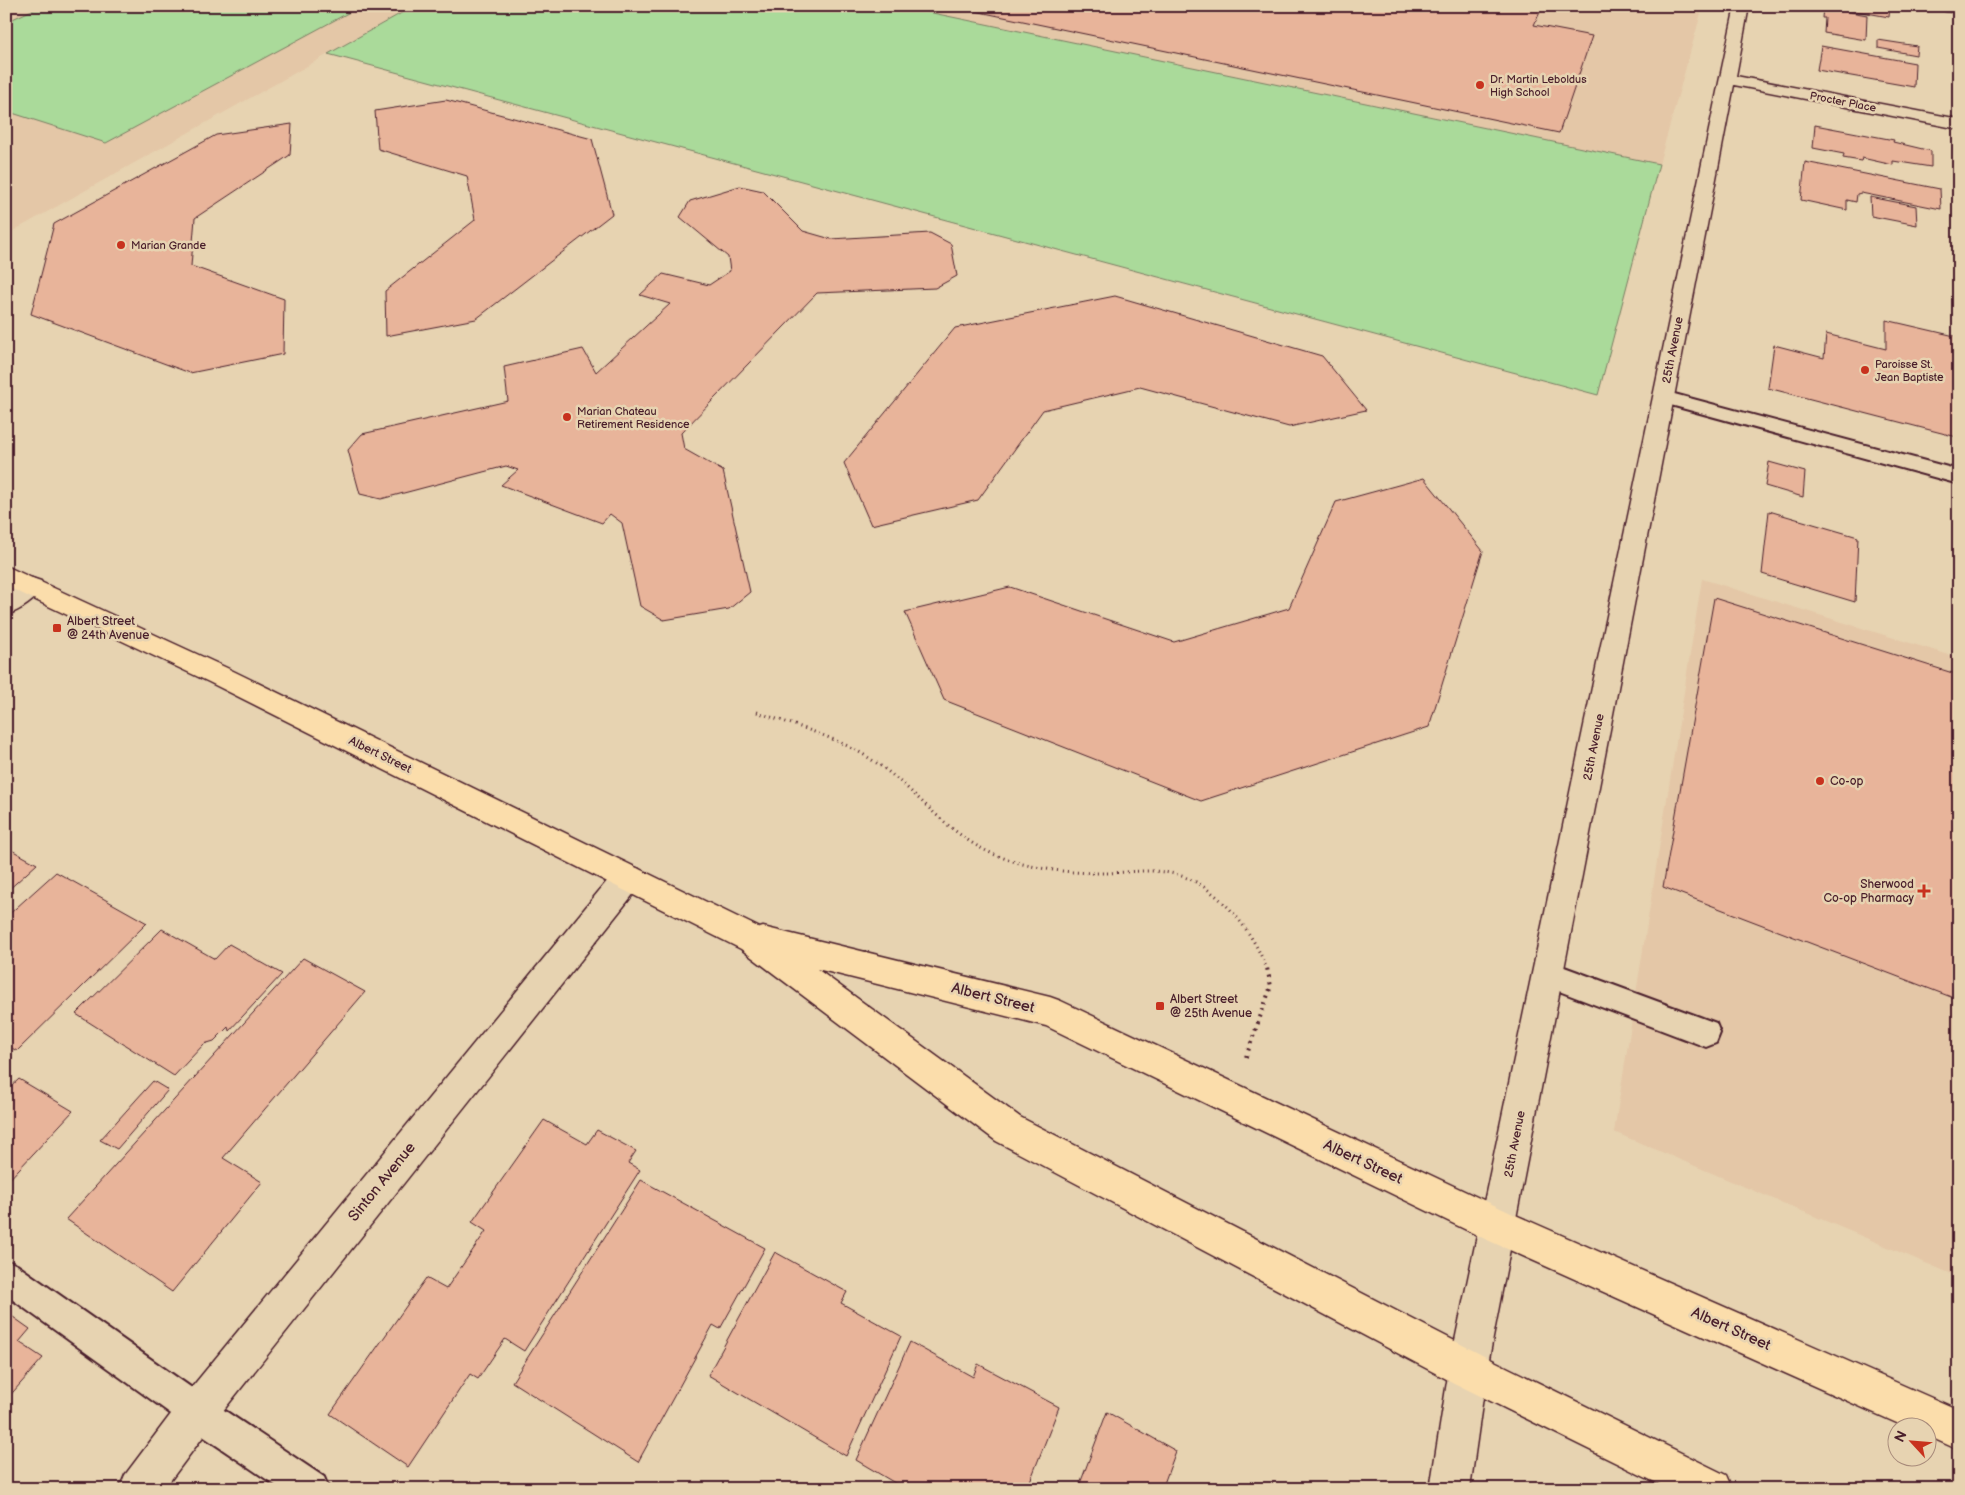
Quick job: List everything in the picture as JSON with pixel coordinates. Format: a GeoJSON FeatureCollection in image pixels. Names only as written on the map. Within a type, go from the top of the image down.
{"type":"FeatureCollection","features":[{"type":"Feature","properties":{"kind":"main road","name":"Albert Street"},"geometry":{"type":"LineString","coordinates":[[6,575],[218,675],[752,939],[1008,1129],[1468,1369],[1712,1489]]}},
{"type":"Feature","properties":{"kind":"main road","name":"Albert Street"},"geometry":{"type":"LineString","coordinates":[[752,939],[1050,1012],[1498,1226],[1959,1430]]}},
{"type":"Feature","properties":{"kind":"street","name":"25th Avenue"},"geometry":{"type":"LineString","coordinates":[[1450,1489],[1468,1369],[1742,6]]}},
{"type":"Feature","properties":{"kind":"street","name":"Procter Place"},"geometry":{"type":"LineString","coordinates":[[1727,79],[1959,124]]}},
{"type":"Feature","properties":{"kind":"street"},"geometry":{"type":"LineString","coordinates":[[6,606],[32,587]]}},
{"type":"Feature","properties":{"kind":"street","name":"Sinton Avenue"},"geometry":{"type":"LineString","coordinates":[[139,1489],[197,1412],[628,878]]}},
{"type":"Feature","properties":{"kind":"lane"},"geometry":{"type":"LineString","coordinates":[[1663,397],[1959,477]]}},
{"type":"Feature","properties":{"kind":"lane"},"geometry":{"type":"LineString","coordinates":[[1548,974],[1706,1033]]}},
{"type":"Feature","properties":{"kind":"lane"},"geometry":{"type":"LineString","coordinates":[[6,1276],[197,1412],[312,1489]]}},
{"type":"Feature","properties":{"kind":"path"},"geometry":{"type":"LineString","coordinates":[[757,712],[837,740],[871,759],[893,775],[971,844],[984,851],[1008,860],[1068,871],[1104,873],[1145,870],[1162,871],[1200,884],[1231,909],[1248,929],[1270,974],[1271,986],[1231,1099]]}},
{"type":"Feature","properties":{"kind":"shaded area"},"geometry":{"type":"Polygon","coordinates":[[[6,6],[414,6],[6,235],[6,6]]]}},
{"type":"Feature","properties":{"kind":"shaded area","name":"Dr. Martin Leboldus High School"},"geometry":{"type":"Polygon","coordinates":[[[899,6],[1703,6],[1659,164],[899,6]]]}},
{"type":"Feature","properties":{"kind":"shaded area"},"geometry":{"type":"Polygon","coordinates":[[[1702,579],[1959,658],[1959,1277],[1614,1132],[1702,579]]]}},
{"type":"Feature","properties":{"kind":"green space"},"geometry":{"type":"Polygon","coordinates":[[[41,6],[361,6],[106,143],[6,111],[6,22],[41,6]]]}},
{"type":"Feature","properties":{"kind":"green space"},"geometry":{"type":"Polygon","coordinates":[[[414,6],[899,6],[1659,164],[1598,395],[328,54],[414,6]]]}},
{"type":"Feature","properties":{"kind":"building","name":"Dr. Martin Leboldus High School"},"geometry":{"type":"Polygon","coordinates":[[[951,6],[1530,6],[1541,10],[1534,25],[1592,36],[1559,133],[951,6]]]}},
{"type":"Feature","properties":{"kind":"building"},"geometry":{"type":"Polygon","coordinates":[[[1828,6],[1890,6],[1889,17],[1828,6]]]}},
{"type":"Feature","properties":{"kind":"building"},"geometry":{"type":"Polygon","coordinates":[[[1958,6],[1958,14],[1917,7],[1958,6]]]}},
{"type":"Feature","properties":{"kind":"building"},"geometry":{"type":"Polygon","coordinates":[[[1823,7],[1867,15],[1866,40],[1824,33],[1825,18],[1822,18],[1823,7]]]}},
{"type":"Feature","properties":{"kind":"building"},"geometry":{"type":"Polygon","coordinates":[[[1878,40],[1917,46],[1916,55],[1878,48],[1878,40]]]}},
{"type":"Feature","properties":{"kind":"building"},"geometry":{"type":"Polygon","coordinates":[[[1821,46],[1915,63],[1914,87],[1817,70],[1821,46]]]}},
{"type":"Feature","properties":{"kind":"building"},"geometry":{"type":"Polygon","coordinates":[[[446,100],[592,139],[612,214],[476,319],[386,336],[385,291],[475,220],[467,176],[378,149],[375,111],[446,100]]]}},
{"type":"Feature","properties":{"kind":"building","name":"Marian Grande"},"geometry":{"type":"Polygon","coordinates":[[[292,124],[290,155],[195,218],[191,266],[284,299],[283,354],[190,373],[31,314],[54,224],[216,135],[292,124]]]}},
{"type":"Feature","properties":{"kind":"building"},"geometry":{"type":"Polygon","coordinates":[[[1815,125],[1894,140],[1893,142],[1931,151],[1931,167],[1893,161],[1893,165],[1862,158],[1861,161],[1843,158],[1844,154],[1813,148],[1815,125]]]}},
{"type":"Feature","properties":{"kind":"building"},"geometry":{"type":"Polygon","coordinates":[[[1805,162],[1940,189],[1941,209],[1861,193],[1857,194],[1856,202],[1847,200],[1847,210],[1801,200],[1805,162]]]}},
{"type":"Feature","properties":{"kind":"building","name":"Marian Chateau Retirement Residence"},"geometry":{"type":"Polygon","coordinates":[[[740,186],[763,191],[803,231],[831,239],[930,233],[951,244],[957,276],[935,288],[817,293],[681,433],[684,449],[723,471],[750,592],[729,609],[664,620],[640,606],[622,523],[610,514],[602,523],[501,485],[518,470],[506,466],[381,499],[360,494],[348,450],[362,434],[508,401],[504,367],[583,349],[596,372],[670,304],[640,295],[663,274],[709,285],[730,271],[728,257],[680,217],[690,201],[740,186]]]}},
{"type":"Feature","properties":{"kind":"building"},"geometry":{"type":"Polygon","coordinates":[[[1870,197],[1916,206],[1917,225],[1871,216],[1870,197]]]}},
{"type":"Feature","properties":{"kind":"building"},"geometry":{"type":"Polygon","coordinates":[[[1115,296],[1322,356],[1366,410],[1289,427],[1140,387],[1043,410],[978,500],[871,525],[844,463],[955,328],[1115,296]]]}},
{"type":"Feature","properties":{"kind":"building","name":"Paroisse St. Jean Baptiste"},"geometry":{"type":"Polygon","coordinates":[[[1886,320],[1959,337],[1959,383],[1956,383],[1957,437],[1768,388],[1774,345],[1824,358],[1826,334],[1886,349],[1886,320]]]}},
{"type":"Feature","properties":{"kind":"building"},"geometry":{"type":"Polygon","coordinates":[[[1769,462],[1805,472],[1803,497],[1765,486],[1769,462]]]}},
{"type":"Feature","properties":{"kind":"building"},"geometry":{"type":"Polygon","coordinates":[[[1424,478],[1483,551],[1429,727],[1201,801],[944,700],[905,612],[1010,587],[1174,642],[1289,608],[1336,502],[1424,478]]]}},
{"type":"Feature","properties":{"kind":"building"},"geometry":{"type":"Polygon","coordinates":[[[1769,511],[1858,537],[1855,602],[1762,574],[1769,511]]]}},
{"type":"Feature","properties":{"kind":"building","name":"Co-op"},"geometry":{"type":"Polygon","coordinates":[[[1714,598],[1959,675],[1959,1000],[1663,887],[1714,598]]]}},
{"type":"Feature","properties":{"kind":"building"},"geometry":{"type":"Polygon","coordinates":[[[6,847],[37,864],[6,892],[6,847]]]}},
{"type":"Feature","properties":{"kind":"building"},"geometry":{"type":"Polygon","coordinates":[[[56,872],[147,923],[17,1051],[6,1045],[6,917],[56,872]]]}},
{"type":"Feature","properties":{"kind":"building"},"geometry":{"type":"Polygon","coordinates":[[[162,929],[215,959],[229,944],[282,974],[229,1031],[228,1027],[214,1041],[204,1044],[174,1076],[76,1014],[162,929]]]}},
{"type":"Feature","properties":{"kind":"building"},"geometry":{"type":"Polygon","coordinates":[[[303,958],[365,992],[223,1158],[262,1182],[172,1292],[66,1219],[303,958]]]}},
{"type":"Feature","properties":{"kind":"building"},"geometry":{"type":"Polygon","coordinates":[[[19,1079],[73,1111],[6,1183],[6,1091],[19,1079]]]}},
{"type":"Feature","properties":{"kind":"building"},"geometry":{"type":"Polygon","coordinates":[[[153,1081],[168,1090],[117,1149],[100,1140],[153,1081]]]}},
{"type":"Feature","properties":{"kind":"building"},"geometry":{"type":"Polygon","coordinates":[[[544,1120],[587,1144],[597,1130],[636,1151],[628,1163],[640,1170],[524,1351],[505,1339],[478,1379],[470,1374],[408,1467],[330,1414],[426,1278],[446,1289],[486,1231],[472,1222],[544,1120]]]}},
{"type":"Feature","properties":{"kind":"building"},"geometry":{"type":"Polygon","coordinates":[[[641,1180],[765,1248],[720,1329],[713,1325],[638,1462],[512,1382],[641,1180]]]}},
{"type":"Feature","properties":{"kind":"building"},"geometry":{"type":"Polygon","coordinates":[[[775,1252],[847,1292],[841,1303],[901,1336],[846,1456],[708,1375],[775,1252]]]}},
{"type":"Feature","properties":{"kind":"building"},"geometry":{"type":"Polygon","coordinates":[[[6,1312],[30,1329],[19,1342],[43,1358],[6,1400],[6,1312]]]}},
{"type":"Feature","properties":{"kind":"building"},"geometry":{"type":"Polygon","coordinates":[[[910,1342],[973,1377],[978,1364],[1059,1407],[1027,1489],[905,1489],[856,1460],[910,1342]]]}},
{"type":"Feature","properties":{"kind":"building"},"geometry":{"type":"Polygon","coordinates":[[[1107,1412],[1176,1451],[1162,1489],[1078,1489],[1107,1412]]]}},
{"type":"Feature","properties":{"kind":"place","name":"Dr. Martin Leboldus High School"},"geometry":{"type":"Point","coordinates":[1480,85]}},
{"type":"Feature","properties":{"kind":"place","name":"Marian Grande"},"geometry":{"type":"Point","coordinates":[121,245]}},
{"type":"Feature","properties":{"kind":"place","name":"Paroisse St. Jean Baptiste"},"geometry":{"type":"Point","coordinates":[1865,370]}},
{"type":"Feature","properties":{"kind":"place","name":"Marian Chateau Retirement Residence"},"geometry":{"type":"Point","coordinates":[567,417]}},
{"type":"Feature","properties":{"kind":"place","name":"Albert Street @ 24th Avenue"},"geometry":{"type":"Point","coordinates":[57,628]}},
{"type":"Feature","properties":{"kind":"place","name":"Co-op"},"geometry":{"type":"Point","coordinates":[1820,781]}},
{"type":"Feature","properties":{"kind":"place","name":"Sherwood Co-op Pharmacy"},"geometry":{"type":"Point","coordinates":[1924,891]}},
{"type":"Feature","properties":{"kind":"place","name":"Albert Street @ 25th Avenue"},"geometry":{"type":"Point","coordinates":[1160,1006]}}]}
